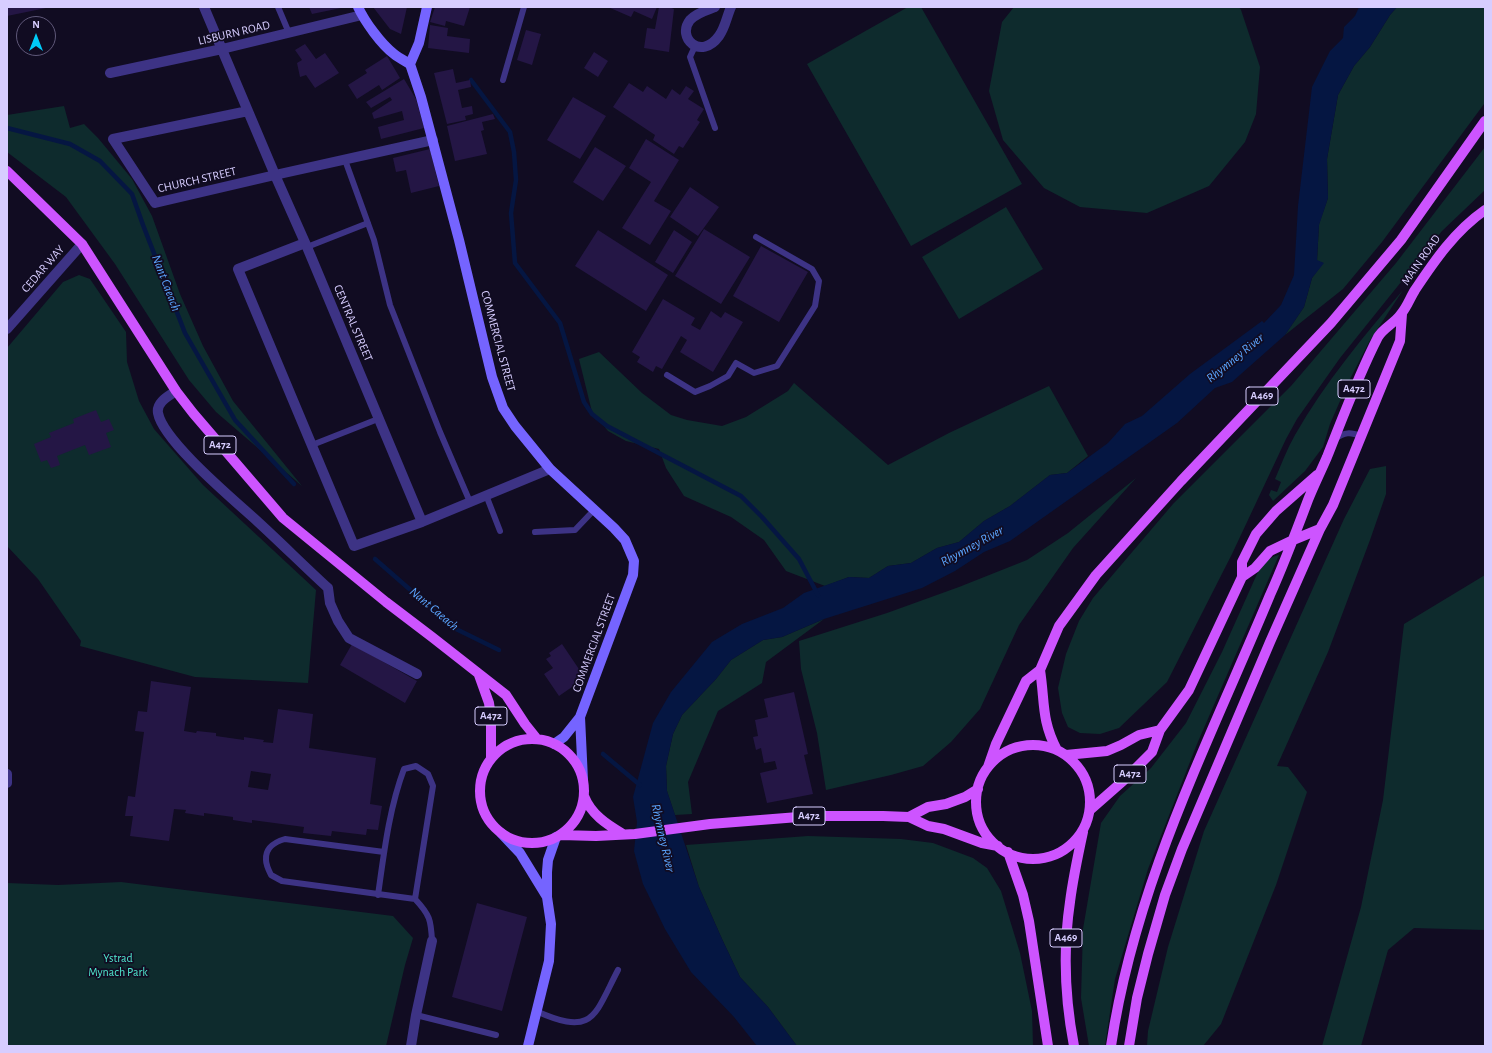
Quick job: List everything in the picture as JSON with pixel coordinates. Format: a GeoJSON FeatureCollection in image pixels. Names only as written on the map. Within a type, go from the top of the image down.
{"type":"FeatureCollection","features":[{"type":"Feature","properties":{"kind":"main road","name":"A469"},"geometry":{"type":"LineString","coordinates":[[988,766],[996,744],[1026,681],[1040,670],[1059,626],[1096,576],[1181,481],[1331,323],[1401,240],[1485,122]]}},
{"type":"Feature","properties":{"kind":"main road","name":"A472"},"geometry":{"type":"LineString","coordinates":[[7,171],[82,244],[176,391],[283,518],[386,602],[506,695],[537,739]]}},
{"type":"Feature","properties":{"kind":"main road","name":"MAIN ROAD"},"geometry":{"type":"LineString","coordinates":[[1402,314],[1411,296],[1437,256],[1454,236],[1485,210]]}},
{"type":"Feature","properties":{"kind":"main road","name":"A472"},"geometry":{"type":"LineString","coordinates":[[1242,577],[1255,568],[1270,551],[1320,529],[1330,512],[1400,341],[1402,314]]}},
{"type":"Feature","properties":{"kind":"main road","name":"A472"},"geometry":{"type":"LineString","coordinates":[[1090,810],[1123,781],[1152,752],[1160,730],[1189,690],[1242,577],[1242,562],[1256,534],[1276,511],[1320,473],[1354,389],[1380,334],[1402,314]]}},
{"type":"Feature","properties":{"kind":"main road"},"geometry":{"type":"LineString","coordinates":[[1111,1046],[1118,1000],[1128,957],[1140,914],[1164,845],[1320,473]]}},
{"type":"Feature","properties":{"kind":"main road"},"geometry":{"type":"LineString","coordinates":[[1129,1046],[1137,998],[1148,954],[1173,873],[1191,826],[1320,529]]}},
{"type":"Feature","properties":{"kind":"main road"},"geometry":{"type":"LineString","coordinates":[[1040,670],[1046,722],[1051,738],[1062,753]]}},
{"type":"Feature","properties":{"kind":"main road","name":"A472"},"geometry":{"type":"LineString","coordinates":[[480,675],[489,703],[491,717],[491,758]]}},
{"type":"Feature","properties":{"kind":"main road","name":"A472"},"geometry":{"type":"LineString","coordinates":[[1062,753],[1107,751],[1139,735],[1160,730]]}},
{"type":"Feature","properties":{"kind":"main road"},"geometry":{"type":"LineString","coordinates":[[537,739],[554,744],[567,752],[577,765],[583,780],[584,796],[582,807],[577,818],[570,827],[559,836],[542,842],[528,843],[514,840],[501,833],[489,821],[481,806],[479,789],[483,772],[491,758],[504,746],[520,740],[537,739]]}},
{"type":"Feature","properties":{"kind":"main road"},"geometry":{"type":"LineString","coordinates":[[1039,745],[1062,753],[1076,763],[1083,773],[1088,785],[1090,810],[1083,830],[1074,841],[1063,850],[1050,856],[1036,859],[1021,857],[998,846],[989,837],[982,826],[976,802],[978,789],[988,766],[1003,754],[1020,746],[1039,745]]}},
{"type":"Feature","properties":{"kind":"main road","name":"A472"},"geometry":{"type":"LineString","coordinates":[[909,817],[928,807],[946,804],[965,797],[978,789]]}},
{"type":"Feature","properties":{"kind":"main road"},"geometry":{"type":"LineString","coordinates":[[584,796],[587,804],[595,814],[623,834]]}},
{"type":"Feature","properties":{"kind":"main road","name":"A472"},"geometry":{"type":"LineString","coordinates":[[559,836],[635,834],[710,824],[811,816],[909,817],[928,826],[982,843],[998,846]]}},
{"type":"Feature","properties":{"kind":"main road","name":"A469"},"geometry":{"type":"LineString","coordinates":[[1074,1046],[1066,982],[1066,943],[1070,901],[1083,830]]}},
{"type":"Feature","properties":{"kind":"main road","name":"A469"},"geometry":{"type":"LineString","coordinates":[[1008,852],[1023,895],[1029,921],[1048,1046]]}},
{"type":"Feature","properties":{"kind":"street","name":"CENTRAL STREET"},"geometry":{"type":"LineString","coordinates":[[204,7],[422,522]]}},
{"type":"Feature","properties":{"kind":"street"},"geometry":{"type":"LineString","coordinates":[[360,11],[393,54],[410,64],[419,43],[427,7]]}},
{"type":"Feature","properties":{"kind":"street"},"geometry":{"type":"LineString","coordinates":[[715,7],[691,18],[687,24],[686,35],[689,41],[695,46],[708,46],[719,36],[731,7]]}},
{"type":"Feature","properties":{"kind":"street","name":"LISBURN ROAD"},"geometry":{"type":"LineString","coordinates":[[110,73],[289,33],[360,11]]}},
{"type":"Feature","properties":{"kind":"street","name":"COMMERCIAL STREET"},"geometry":{"type":"LineString","coordinates":[[410,64],[433,140],[459,240],[481,336],[503,408],[515,426],[550,469],[625,540],[634,561],[633,574],[580,717],[564,737],[554,744]]}},
{"type":"Feature","properties":{"kind":"street","name":"CHURCH STREET"},"geometry":{"type":"LineString","coordinates":[[248,111],[113,139],[155,203],[433,140]]}},
{"type":"Feature","properties":{"kind":"street","name":"CEDAR WAY"},"geometry":{"type":"LineString","coordinates":[[7,329],[82,244]]}},
{"type":"Feature","properties":{"kind":"street"},"geometry":{"type":"LineString","coordinates":[[306,245],[238,269],[354,546],[422,522],[550,469]]}},
{"type":"Feature","properties":{"kind":"street"},"geometry":{"type":"LineString","coordinates":[[176,391],[159,405],[158,411],[164,428],[186,456],[328,588],[330,603],[338,621],[350,638],[417,674]]}},
{"type":"Feature","properties":{"kind":"street","name":"COMMERCIAL STREET"},"geometry":{"type":"LineString","coordinates":[[580,717],[583,780]]}},
{"type":"Feature","properties":{"kind":"street"},"geometry":{"type":"LineString","coordinates":[[7,774],[7,783]]}},
{"type":"Feature","properties":{"kind":"street"},"geometry":{"type":"LineString","coordinates":[[501,833],[520,853],[547,897]]}},
{"type":"Feature","properties":{"kind":"street"},"geometry":{"type":"LineString","coordinates":[[528,1046],[549,962],[551,924],[547,897],[546,872],[548,860],[559,836]]}},
{"type":"Feature","properties":{"kind":"street"},"geometry":{"type":"LineString","coordinates":[[412,1046],[416,1016],[432,941]]}},
{"type":"Feature","properties":{"kind":"lane"},"geometry":{"type":"LineString","coordinates":[[278,7],[289,33]]}},
{"type":"Feature","properties":{"kind":"lane"},"geometry":{"type":"LineString","coordinates":[[503,80],[524,7]]}},
{"type":"Feature","properties":{"kind":"lane"},"geometry":{"type":"LineString","coordinates":[[695,46],[690,57],[715,128]]}},
{"type":"Feature","properties":{"kind":"lane"},"geometry":{"type":"LineString","coordinates":[[345,160],[374,240],[390,305],[440,432],[470,502]]}},
{"type":"Feature","properties":{"kind":"lane"},"geometry":{"type":"LineString","coordinates":[[306,245],[368,222]]}},
{"type":"Feature","properties":{"kind":"lane"},"geometry":{"type":"LineString","coordinates":[[667,375],[695,392],[728,376],[736,363],[754,373],[777,366],[815,306],[819,281],[812,269],[756,237]]}},
{"type":"Feature","properties":{"kind":"lane"},"geometry":{"type":"LineString","coordinates":[[312,445],[378,419]]}},
{"type":"Feature","properties":{"kind":"lane"},"geometry":{"type":"LineString","coordinates":[[1334,440],[1343,433],[1348,432],[1361,436]]}},
{"type":"Feature","properties":{"kind":"lane"},"geometry":{"type":"LineString","coordinates":[[486,495],[500,531]]}},
{"type":"Feature","properties":{"kind":"lane"},"geometry":{"type":"LineString","coordinates":[[535,532],[575,530],[594,510]]}},
{"type":"Feature","properties":{"kind":"lane"},"geometry":{"type":"LineString","coordinates":[[378,895],[384,852],[399,781],[404,769],[416,766],[428,774],[433,786],[415,899]]}},
{"type":"Feature","properties":{"kind":"lane"},"geometry":{"type":"LineString","coordinates":[[384,852],[285,839],[275,842],[269,848],[266,860],[271,875],[282,881],[415,899],[425,910],[431,923],[432,941]]}},
{"type":"Feature","properties":{"kind":"lane"},"geometry":{"type":"LineString","coordinates":[[536,1011],[562,1021],[586,1021],[598,1010],[618,970]]}},
{"type":"Feature","properties":{"kind":"lane"},"geometry":{"type":"LineString","coordinates":[[416,1016],[496,1035]]}},
{"type":"Feature","properties":{"kind":"green space"},"geometry":{"type":"Polygon","coordinates":[[[908,7],[921,7],[1022,184],[911,246],[807,64],[908,7]]]}},
{"type":"Feature","properties":{"kind":"green space"},"geometry":{"type":"Polygon","coordinates":[[[1014,7],[1239,7],[1260,67],[1256,114],[1245,142],[1209,186],[1147,213],[1080,207],[1044,188],[1003,140],[989,91],[1002,22],[1014,7]]]}},
{"type":"Feature","properties":{"kind":"green space"},"geometry":{"type":"Polygon","coordinates":[[[1397,7],[1485,7],[1484,104],[1382,242],[1343,289],[1285,335],[1304,307],[1312,278],[1323,263],[1317,261],[1319,224],[1328,198],[1327,159],[1338,95],[1354,66],[1370,47],[1390,15],[1397,7]]]}},
{"type":"Feature","properties":{"kind":"green space"},"geometry":{"type":"Polygon","coordinates":[[[64,106],[70,128],[84,124],[98,138],[132,179],[152,216],[180,294],[203,346],[233,401],[302,486],[216,412],[189,380],[115,264],[66,197],[7,152],[7,115],[64,106]]]}},
{"type":"Feature","properties":{"kind":"green space"},"geometry":{"type":"Polygon","coordinates":[[[1485,147],[1485,190],[1442,231],[1340,358],[1297,419],[1286,439],[1232,554],[1167,682],[1119,728],[1100,734],[1080,733],[1068,727],[1062,713],[1058,688],[1066,654],[1079,621],[1093,598],[1173,504],[1291,386],[1396,263],[1485,147]]]}},
{"type":"Feature","properties":{"kind":"green space"},"geometry":{"type":"Polygon","coordinates":[[[1006,207],[1043,269],[959,319],[922,257],[1006,207]]]}},
{"type":"Feature","properties":{"kind":"green space"},"geometry":{"type":"Polygon","coordinates":[[[79,275],[90,279],[126,332],[127,362],[139,401],[154,429],[203,485],[316,590],[308,683],[195,677],[80,646],[81,641],[38,579],[7,546],[7,348],[63,282],[79,275]]]}},
{"type":"Feature","properties":{"kind":"green space"},"geometry":{"type":"Polygon","coordinates":[[[1403,290],[1369,342],[1347,385],[1330,424],[1323,447],[1305,471],[1273,501],[1269,495],[1271,490],[1277,492],[1281,482],[1275,479],[1289,446],[1307,415],[1332,378],[1403,290]]]}},
{"type":"Feature","properties":{"kind":"green space"},"geometry":{"type":"Polygon","coordinates":[[[599,352],[642,393],[671,415],[687,420],[722,426],[746,417],[788,391],[794,383],[888,465],[949,433],[1049,386],[1088,456],[1067,473],[1050,475],[1010,506],[984,521],[959,542],[937,548],[911,563],[888,566],[869,578],[849,577],[825,586],[786,571],[764,540],[731,517],[684,496],[666,468],[659,449],[626,441],[608,431],[592,412],[579,359],[599,352]]]}},
{"type":"Feature","properties":{"kind":"green space"},"geometry":{"type":"Polygon","coordinates":[[[1386,466],[1386,494],[1370,540],[1328,652],[1277,766],[1288,767],[1307,792],[1276,885],[1221,1024],[1203,1046],[1147,1046],[1148,1031],[1168,947],[1204,831],[1344,519],[1370,469],[1386,466]]]}},
{"type":"Feature","properties":{"kind":"green space"},"geometry":{"type":"Polygon","coordinates":[[[1136,478],[1073,548],[1019,625],[980,709],[951,742],[923,766],[826,790],[817,733],[801,669],[799,641],[887,613],[1027,560],[1068,533],[1136,478]]]}},
{"type":"Feature","properties":{"kind":"green space"},"geometry":{"type":"Polygon","coordinates":[[[1279,555],[1197,744],[1148,869],[1115,979],[1105,1046],[1089,1046],[1081,998],[1083,929],[1101,823],[1120,796],[1151,768],[1186,723],[1222,652],[1257,574],[1269,560],[1279,555]]]}},
{"type":"Feature","properties":{"kind":"green space"},"geometry":{"type":"Polygon","coordinates":[[[1485,575],[1485,930],[1414,928],[1388,950],[1361,1046],[1322,1046],[1361,907],[1383,800],[1404,624],[1485,575]]]}},
{"type":"Feature","properties":{"kind":"green space"},"geometry":{"type":"Polygon","coordinates":[[[824,619],[766,662],[762,683],[718,711],[688,782],[692,814],[675,815],[667,791],[666,766],[673,734],[682,715],[716,679],[731,660],[763,640],[782,637],[824,619]]]}},
{"type":"Feature","properties":{"kind":"green space"},"geometry":{"type":"Polygon","coordinates":[[[808,836],[901,839],[933,843],[973,858],[987,868],[1001,891],[1020,953],[1032,1011],[1033,1046],[797,1046],[768,1007],[740,977],[699,887],[686,845],[808,836]]]}},
{"type":"Feature","properties":{"kind":"green space","name":"Ystrad Mynach Park"},"geometry":{"type":"Polygon","coordinates":[[[121,882],[393,916],[413,938],[405,965],[386,1046],[7,1046],[7,883],[58,885],[121,882]]]}},
{"type":"Feature","properties":{"kind":"water","name":"Rhymney River"},"geometry":{"type":"Polygon","coordinates":[[[1359,7],[1397,7],[1390,15],[1370,47],[1354,66],[1338,95],[1327,159],[1328,198],[1319,225],[1317,260],[1324,263],[1312,278],[1304,307],[1285,335],[1232,382],[1215,388],[1177,423],[1010,541],[984,552],[955,571],[922,588],[824,619],[782,637],[763,640],[731,660],[716,679],[682,715],[673,734],[666,766],[667,791],[699,887],[740,977],[768,1007],[797,1046],[757,1046],[734,1017],[691,972],[665,929],[643,884],[634,851],[637,822],[633,797],[653,723],[671,692],[712,642],[742,624],[783,608],[804,593],[849,577],[869,578],[888,566],[911,563],[937,548],[959,542],[984,521],[1010,506],[1050,475],[1067,473],[1108,443],[1125,424],[1142,416],[1190,374],[1262,321],[1264,323],[1281,305],[1294,275],[1298,206],[1312,87],[1330,51],[1343,38],[1344,27],[1355,16],[1359,7]]]}},
{"type":"Feature","properties":{"kind":"building"},"geometry":{"type":"Polygon","coordinates":[[[7,7],[46,7],[46,8],[7,16],[7,7]]]}},
{"type":"Feature","properties":{"kind":"building"},"geometry":{"type":"Polygon","coordinates":[[[309,7],[341,7],[341,8],[312,14],[309,7]]]}},
{"type":"Feature","properties":{"kind":"building"},"geometry":{"type":"Polygon","coordinates":[[[373,7],[407,7],[401,34],[390,29],[373,7]]]}},
{"type":"Feature","properties":{"kind":"building"},"geometry":{"type":"Polygon","coordinates":[[[435,7],[470,7],[464,26],[446,21],[445,26],[430,22],[435,7]]]}},
{"type":"Feature","properties":{"kind":"building"},"geometry":{"type":"Polygon","coordinates":[[[608,7],[657,7],[652,19],[634,11],[631,17],[608,7]]]}},
{"type":"Feature","properties":{"kind":"building"},"geometry":{"type":"Polygon","coordinates":[[[659,7],[669,7],[674,9],[669,52],[644,48],[647,28],[655,29],[659,7]]]}},
{"type":"Feature","properties":{"kind":"building"},"geometry":{"type":"Polygon","coordinates":[[[430,25],[448,28],[447,36],[470,39],[469,53],[428,48],[430,25]]]}},
{"type":"Feature","properties":{"kind":"building"},"geometry":{"type":"Polygon","coordinates":[[[526,30],[541,34],[532,65],[517,60],[526,30]]]}},
{"type":"Feature","properties":{"kind":"building"},"geometry":{"type":"Polygon","coordinates":[[[305,44],[316,59],[325,53],[339,73],[315,88],[306,75],[300,77],[297,63],[302,60],[295,50],[305,44]]]}},
{"type":"Feature","properties":{"kind":"building"},"geometry":{"type":"Polygon","coordinates":[[[594,52],[608,61],[598,77],[584,68],[594,52]]]}},
{"type":"Feature","properties":{"kind":"building"},"geometry":{"type":"Polygon","coordinates":[[[387,56],[400,78],[382,90],[379,85],[357,99],[348,85],[367,73],[365,70],[387,56]]]}},
{"type":"Feature","properties":{"kind":"building"},"geometry":{"type":"Polygon","coordinates":[[[453,69],[456,83],[470,80],[471,87],[458,90],[462,108],[472,106],[473,114],[465,116],[466,120],[447,124],[434,73],[453,69]]]}},
{"type":"Feature","properties":{"kind":"building"},"geometry":{"type":"Polygon","coordinates":[[[404,79],[416,99],[424,128],[381,139],[378,127],[404,120],[402,111],[374,119],[372,113],[392,100],[390,97],[371,108],[366,102],[404,79]]]}},
{"type":"Feature","properties":{"kind":"building"},"geometry":{"type":"Polygon","coordinates":[[[629,83],[643,92],[647,86],[666,99],[672,89],[680,95],[686,86],[694,91],[688,99],[704,109],[697,120],[700,122],[683,148],[679,146],[674,154],[653,140],[655,135],[613,107],[629,83]]]}},
{"type":"Feature","properties":{"kind":"building"},"geometry":{"type":"Polygon","coordinates":[[[573,97],[606,116],[580,159],[547,140],[573,97]]]}},
{"type":"Feature","properties":{"kind":"building"},"geometry":{"type":"Polygon","coordinates":[[[493,114],[495,119],[482,122],[484,130],[481,131],[487,154],[455,161],[447,126],[493,114]]]}},
{"type":"Feature","properties":{"kind":"building"},"geometry":{"type":"Polygon","coordinates":[[[646,139],[679,160],[654,201],[671,211],[650,245],[622,228],[651,182],[629,168],[646,139]]]}},
{"type":"Feature","properties":{"kind":"building"},"geometry":{"type":"Polygon","coordinates":[[[595,147],[626,166],[603,201],[573,182],[595,147]]]}},
{"type":"Feature","properties":{"kind":"building"},"geometry":{"type":"Polygon","coordinates":[[[430,149],[439,186],[411,193],[406,170],[396,172],[393,158],[430,149]]]}},
{"type":"Feature","properties":{"kind":"building"},"geometry":{"type":"Polygon","coordinates":[[[690,187],[719,207],[698,236],[670,217],[690,187]]]}},
{"type":"Feature","properties":{"kind":"building"},"geometry":{"type":"Polygon","coordinates":[[[704,229],[750,257],[721,304],[675,276],[704,229]]]}},
{"type":"Feature","properties":{"kind":"building"},"geometry":{"type":"Polygon","coordinates":[[[598,230],[668,275],[646,311],[575,266],[598,230]]]}},
{"type":"Feature","properties":{"kind":"building"},"geometry":{"type":"Polygon","coordinates":[[[674,230],[692,242],[673,273],[655,262],[674,230]]]}},
{"type":"Feature","properties":{"kind":"building"},"geometry":{"type":"Polygon","coordinates":[[[761,246],[808,272],[779,322],[733,296],[761,246]]]}},
{"type":"Feature","properties":{"kind":"building"},"geometry":{"type":"Polygon","coordinates":[[[663,299],[695,318],[691,325],[700,330],[711,311],[721,318],[725,312],[743,322],[713,372],[680,352],[687,340],[681,336],[662,369],[656,366],[653,372],[637,362],[640,357],[632,352],[663,299]]]}},
{"type":"Feature","properties":{"kind":"building"},"geometry":{"type":"Polygon","coordinates":[[[96,410],[101,422],[109,419],[114,430],[106,433],[111,447],[89,455],[85,445],[57,456],[60,465],[51,468],[47,460],[41,462],[34,444],[51,437],[49,433],[74,423],[73,419],[96,410]]]}},
{"type":"Feature","properties":{"kind":"building"},"geometry":{"type":"Polygon","coordinates":[[[352,644],[417,681],[405,703],[340,665],[352,644]]]}},
{"type":"Feature","properties":{"kind":"building"},"geometry":{"type":"Polygon","coordinates":[[[562,644],[585,678],[559,696],[544,674],[553,668],[546,659],[551,656],[549,653],[562,644]]]}},
{"type":"Feature","properties":{"kind":"building"},"geometry":{"type":"Polygon","coordinates":[[[151,681],[191,687],[184,731],[196,733],[197,731],[216,733],[216,736],[244,740],[244,737],[273,743],[278,709],[313,714],[309,748],[376,758],[370,804],[382,806],[378,830],[367,829],[366,835],[332,831],[331,836],[303,833],[304,827],[252,820],[252,823],[233,820],[233,817],[204,813],[204,816],[185,813],[186,810],[174,809],[169,841],[130,836],[133,816],[125,816],[128,796],[135,797],[144,732],[135,731],[138,711],[147,712],[151,681]],[[251,771],[248,787],[268,790],[271,774],[251,771]]]}},
{"type":"Feature","properties":{"kind":"building"},"geometry":{"type":"Polygon","coordinates":[[[794,692],[808,754],[804,755],[813,794],[767,803],[760,773],[777,769],[775,761],[764,763],[761,748],[756,750],[753,737],[758,736],[755,720],[768,717],[764,699],[794,692]]]}},
{"type":"Feature","properties":{"kind":"building"},"geometry":{"type":"Polygon","coordinates":[[[477,903],[527,917],[502,1011],[452,997],[477,903]]]}},
{"type":"Feature","properties":{"kind":"waterway"},"geometry":{"type":"LineString","coordinates":[[471,80],[510,132],[514,152],[516,180],[511,213],[515,263],[560,323],[584,402],[592,414],[607,426],[741,496],[762,517],[799,559],[818,595]]}},
{"type":"Feature","properties":{"kind":"waterway","name":"Nant Caeach"},"geometry":{"type":"LineString","coordinates":[[7,128],[70,144],[100,161],[132,194],[185,333],[235,420],[294,484]]}},
{"type":"Feature","properties":{"kind":"waterway","name":"Nant Caeach"},"geometry":{"type":"LineString","coordinates":[[375,559],[454,628],[499,650]]}},
{"type":"Feature","properties":{"kind":"waterway","name":"Nant Caeach"},"geometry":{"type":"LineString","coordinates":[[603,754],[640,785]]}}]}
